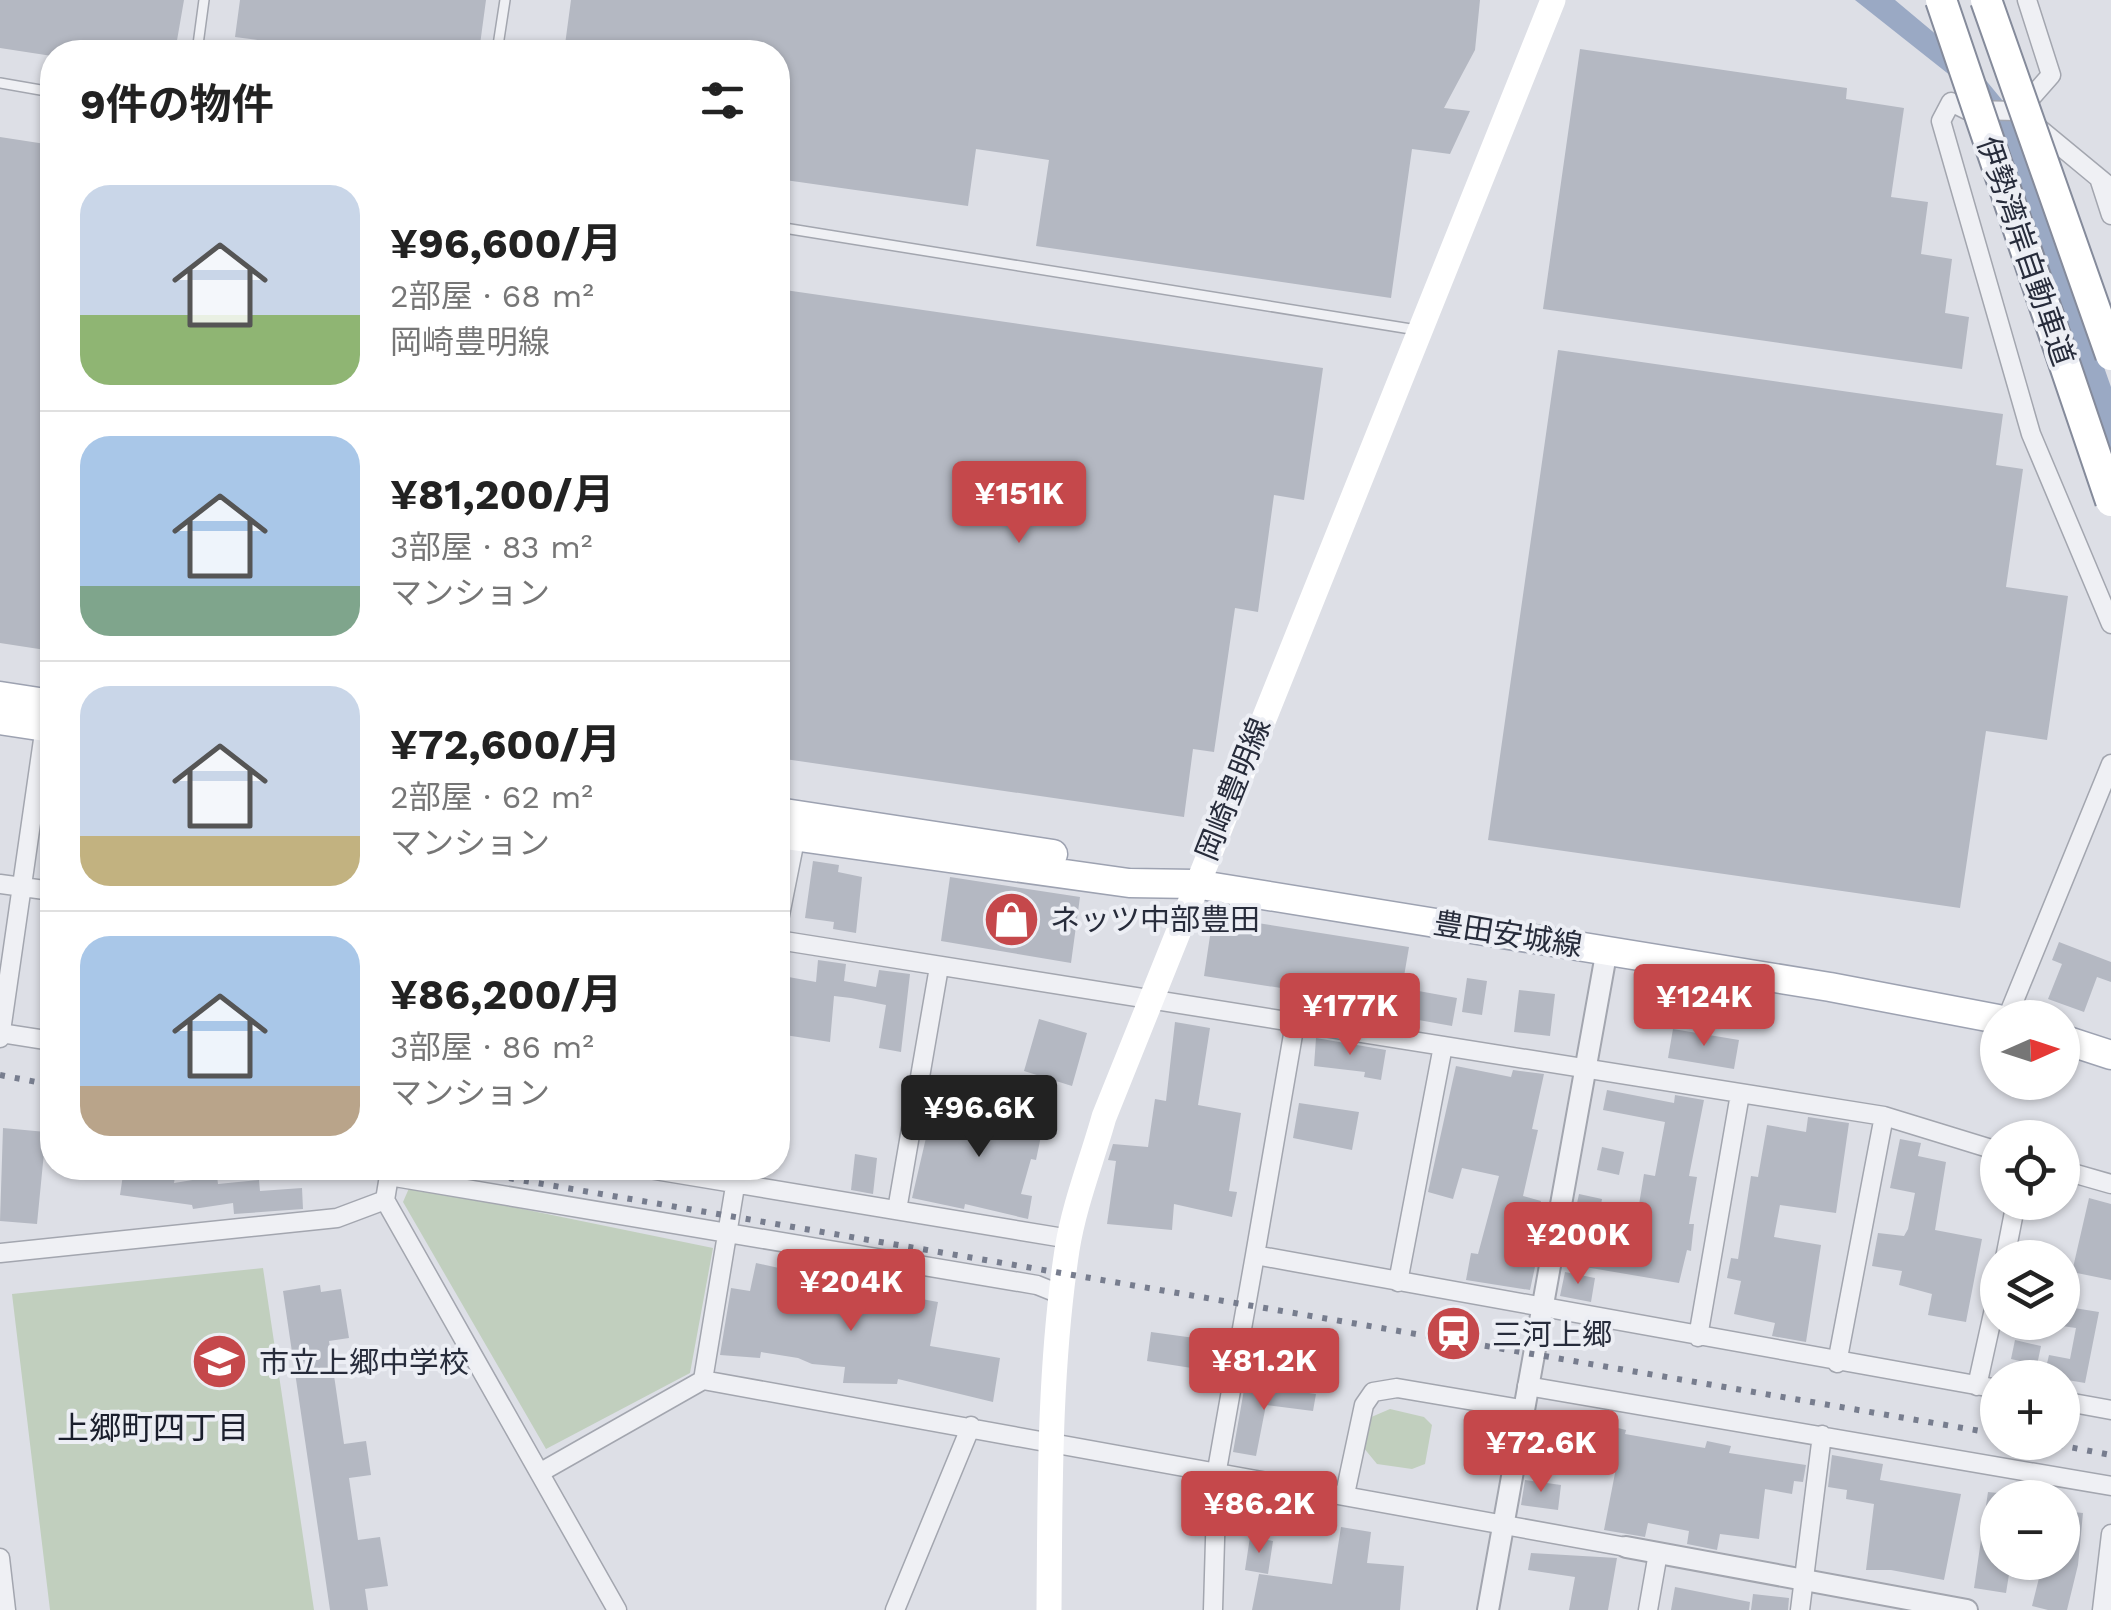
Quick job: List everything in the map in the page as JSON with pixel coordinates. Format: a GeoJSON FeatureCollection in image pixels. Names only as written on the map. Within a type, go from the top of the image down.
{"type":"FeatureCollection","features":[{"type":"Feature","properties":{"kind":"highway","name":"伊勢湾岸自動車道"},"geometry":{"type":"LineString","coordinates":[[1941,0],[2111,501]]}},
{"type":"Feature","properties":{"kind":"highway","name":"伊勢湾岸自動車道"},"geometry":{"type":"LineString","coordinates":[[1986,0],[2111,355]]}},
{"type":"Feature","properties":{"kind":"main road","name":"岡崎豊明線"},"geometry":{"type":"LineString","coordinates":[[1049,1610],[1050,1440],[1062,1295],[1070,1238],[1104,1116],[1552,0]]}},
{"type":"Feature","properties":{"kind":"main road"},"geometry":{"type":"LineString","coordinates":[[0,696],[40,711]]}},
{"type":"Feature","properties":{"kind":"main road"},"geometry":{"type":"LineString","coordinates":[[0,720],[40,716]]}},
{"type":"Feature","properties":{"kind":"main road","name":"豊田安城線"},"geometry":{"type":"LineString","coordinates":[[790,824],[1138,867],[1195,884],[1606,949],[1980,1016]]}},
{"type":"Feature","properties":{"kind":"main road"},"geometry":{"type":"LineString","coordinates":[[2080,1045],[2111,1055]]}},
{"type":"Feature","properties":{"kind":"street"},"geometry":{"type":"LineString","coordinates":[[2017,111],[2051,75],[2027,0]]}},
{"type":"Feature","properties":{"kind":"street"},"geometry":{"type":"LineString","coordinates":[[2111,214],[2105,182],[2017,111],[1967,110],[1951,102],[1941,121],[2031,434],[2111,624]]}},
{"type":"Feature","properties":{"kind":"street"},"geometry":{"type":"LineString","coordinates":[[2014,1000],[2111,764]]}},
{"type":"Feature","properties":{"kind":"street"},"geometry":{"type":"LineString","coordinates":[[40,781],[0,1034],[40,1039]]}},
{"type":"Feature","properties":{"kind":"street"},"geometry":{"type":"LineString","coordinates":[[0,884],[40,889]]}},
{"type":"Feature","properties":{"kind":"street"},"geometry":{"type":"LineString","coordinates":[[790,942],[1884,1116],[1980,1145]]}},
{"type":"Feature","properties":{"kind":"street"},"geometry":{"type":"LineString","coordinates":[[1488,1610],[1606,949]]}},
{"type":"Feature","properties":{"kind":"street"},"geometry":{"type":"LineString","coordinates":[[898,1210],[939,967]]}},
{"type":"Feature","properties":{"kind":"street"},"geometry":{"type":"LineString","coordinates":[[1213,1610],[1218,1470],[1295,1022]]}},
{"type":"Feature","properties":{"kind":"street"},"geometry":{"type":"LineString","coordinates":[[1398,1282],[1443,1046]]}},
{"type":"Feature","properties":{"kind":"street"},"geometry":{"type":"LineString","coordinates":[[1698,1338],[1740,1094]]}},
{"type":"Feature","properties":{"kind":"street"},"geometry":{"type":"LineString","coordinates":[[1837,1363],[1884,1116]]}},
{"type":"Feature","properties":{"kind":"street"},"geometry":{"type":"LineString","coordinates":[[2080,1175],[2111,1184]]}},
{"type":"Feature","properties":{"kind":"street"},"geometry":{"type":"LineString","coordinates":[[388,1180],[385,1200],[617,1610]]}},
{"type":"Feature","properties":{"kind":"street"},"geometry":{"type":"LineString","coordinates":[[412,1180],[1036,1286],[1062,1295]]}},
{"type":"Feature","properties":{"kind":"street"},"geometry":{"type":"LineString","coordinates":[[703,1380],[735,1180]]}},
{"type":"Feature","properties":{"kind":"street"},"geometry":{"type":"LineString","coordinates":[[759,1180],[898,1210],[1070,1238]]}},
{"type":"Feature","properties":{"kind":"street"},"geometry":{"type":"LineString","coordinates":[[0,1252],[337,1218],[385,1200]]}},
{"type":"Feature","properties":{"kind":"street"},"geometry":{"type":"LineString","coordinates":[[1255,1256],[1980,1387]]}},
{"type":"Feature","properties":{"kind":"street"},"geometry":{"type":"LineString","coordinates":[[1977,1386],[1987,1340]]}},
{"type":"Feature","properties":{"kind":"street"},"geometry":{"type":"LineString","coordinates":[[541,1472],[703,1380],[1218,1470],[1955,1609]]}},
{"type":"Feature","properties":{"kind":"street"},"geometry":{"type":"LineString","coordinates":[[1528,1386],[2111,1486]]}},
{"type":"Feature","properties":{"kind":"street"},"geometry":{"type":"LineString","coordinates":[[1345,1494],[1364,1405],[1374,1392],[1397,1388],[1521,1409]]}},
{"type":"Feature","properties":{"kind":"street"},"geometry":{"type":"LineString","coordinates":[[2080,1404],[2111,1410]]}},
{"type":"Feature","properties":{"kind":"street"},"geometry":{"type":"LineString","coordinates":[[895,1610],[971,1426]]}},
{"type":"Feature","properties":{"kind":"street"},"geometry":{"type":"LineString","coordinates":[[1800,1610],[1822,1435]]}},
{"type":"Feature","properties":{"kind":"street"},"geometry":{"type":"LineString","coordinates":[[2102,1610],[2111,1534]]}},
{"type":"Feature","properties":{"kind":"street"},"geometry":{"type":"LineString","coordinates":[[1648,1610],[1658,1553]]}},
{"type":"Feature","properties":{"kind":"street"},"geometry":{"type":"LineString","coordinates":[[0,1558],[6,1610]]}},
{"type":"Feature","properties":{"kind":"lane"},"geometry":{"type":"LineString","coordinates":[[199,40],[204,0]]}},
{"type":"Feature","properties":{"kind":"lane"},"geometry":{"type":"LineString","coordinates":[[499,40],[505,0]]}},
{"type":"Feature","properties":{"kind":"lane"},"geometry":{"type":"LineString","coordinates":[[0,84],[40,90]]}},
{"type":"Feature","properties":{"kind":"lane"},"geometry":{"type":"LineString","coordinates":[[790,229],[1420,331]]}},
{"type":"Feature","properties":{"kind":"green space"},"geometry":{"type":"Polygon","coordinates":[[[410,1186],[713,1248],[690,1373],[546,1449],[403,1202],[410,1186]]]}},
{"type":"Feature","properties":{"kind":"green space"},"geometry":{"type":"Polygon","coordinates":[[[263,1268],[314,1610],[50,1610],[12,1294],[263,1268]]]}},
{"type":"Feature","properties":{"kind":"green space"},"geometry":{"type":"Polygon","coordinates":[[[1390,1409],[1424,1417],[1432,1425],[1425,1464],[1412,1469],[1377,1464],[1363,1447],[1369,1418],[1390,1409]]]}},
{"type":"Feature","properties":{"kind":"water"},"geometry":{"type":"Polygon","coordinates":[[[1855,0],[1895,0],[1975,67],[2007,106],[2030,157],[2111,387],[2111,462],[1956,80],[1855,0]]]}},
{"type":"Feature","properties":{"kind":"building"},"geometry":{"type":"Polygon","coordinates":[[[0,0],[184,0],[177,40],[40,40],[40,54],[0,48],[0,0]]]}},
{"type":"Feature","properties":{"kind":"building"},"geometry":{"type":"Polygon","coordinates":[[[240,0],[486,0],[481,40],[235,37],[240,0]]]}},
{"type":"Feature","properties":{"kind":"building"},"geometry":{"type":"Polygon","coordinates":[[[571,0],[1480,0],[1475,50],[1444,108],[1470,111],[1450,154],[1412,149],[1391,298],[1036,246],[1049,160],[976,149],[968,206],[790,181],[790,40],[566,40],[571,0]]]}},
{"type":"Feature","properties":{"kind":"building"},"geometry":{"type":"Polygon","coordinates":[[[1580,49],[1847,88],[1846,99],[1904,108],[1891,197],[1928,202],[1921,254],[1952,259],[1945,313],[1969,317],[1962,369],[1543,309],[1580,49]]]}},
{"type":"Feature","properties":{"kind":"building"},"geometry":{"type":"Polygon","coordinates":[[[0,137],[40,143],[40,649],[0,643],[0,137]]]}},
{"type":"Feature","properties":{"kind":"building"},"geometry":{"type":"Polygon","coordinates":[[[790,291],[1323,368],[1304,500],[1274,495],[1258,612],[1235,608],[1214,752],[1193,749],[1184,817],[790,760],[790,291]]]}},
{"type":"Feature","properties":{"kind":"building"},"geometry":{"type":"Polygon","coordinates":[[[1558,350],[2003,414],[1996,465],[2023,469],[2006,587],[2068,596],[2047,740],[1986,731],[1960,908],[1488,840],[1558,350]]]}},
{"type":"Feature","properties":{"kind":"building"},"geometry":{"type":"Polygon","coordinates":[[[813,861],[839,865],[838,872],[862,877],[856,933],[833,929],[834,922],[805,918],[813,861]]]}},
{"type":"Feature","properties":{"kind":"building","name":"ネッツ中部豊田"},"geometry":{"type":"Polygon","coordinates":[[[950,877],[1080,897],[1071,963],[941,941],[950,877]]]}},
{"type":"Feature","properties":{"kind":"building"},"geometry":{"type":"Polygon","coordinates":[[[1213,916],[1409,947],[1402,988],[1457,998],[1452,1026],[1413,1019],[1415,1009],[1204,976],[1213,916]]]}},
{"type":"Feature","properties":{"kind":"building"},"geometry":{"type":"Polygon","coordinates":[[[2059,942],[2111,962],[2111,982],[2097,977],[2084,1012],[2080,1011],[2080,1000],[2048,999],[2062,964],[2052,960],[2059,942]]]}},
{"type":"Feature","properties":{"kind":"building"},"geometry":{"type":"Polygon","coordinates":[[[818,960],[846,964],[844,981],[876,987],[879,970],[910,974],[901,1052],[879,1048],[886,1005],[851,998],[834,996],[830,1042],[790,1036],[790,977],[816,982],[818,960]]]}},
{"type":"Feature","properties":{"kind":"building"},"geometry":{"type":"Polygon","coordinates":[[[1467,978],[1487,981],[1482,1015],[1462,1012],[1467,978]]]}},
{"type":"Feature","properties":{"kind":"building"},"geometry":{"type":"Polygon","coordinates":[[[1519,990],[1555,994],[1550,1036],[1514,1032],[1519,990]]]}},
{"type":"Feature","properties":{"kind":"building"},"geometry":{"type":"Polygon","coordinates":[[[1039,1019],[1087,1033],[1072,1086],[1024,1071],[1039,1019]]]}},
{"type":"Feature","properties":{"kind":"building"},"geometry":{"type":"Polygon","coordinates":[[[1175,1022],[1210,1028],[1198,1105],[1241,1113],[1229,1191],[1237,1192],[1232,1217],[1174,1204],[1172,1230],[1107,1224],[1116,1161],[1108,1160],[1113,1144],[1148,1147],[1155,1099],[1166,1101],[1175,1022]]]}},
{"type":"Feature","properties":{"kind":"building"},"geometry":{"type":"Polygon","coordinates":[[[1673,1029],[1739,1040],[1734,1069],[1668,1058],[1673,1029]]]}},
{"type":"Feature","properties":{"kind":"building"},"geometry":{"type":"Polygon","coordinates":[[[1316,1038],[1386,1050],[1381,1080],[1364,1077],[1365,1072],[1314,1066],[1316,1038]]]}},
{"type":"Feature","properties":{"kind":"building"},"geometry":{"type":"Polygon","coordinates":[[[1456,1066],[1511,1077],[1513,1070],[1544,1074],[1532,1129],[1538,1130],[1523,1196],[1541,1201],[1524,1265],[1535,1267],[1530,1290],[1466,1280],[1471,1253],[1478,1254],[1499,1176],[1462,1168],[1453,1199],[1428,1192],[1456,1066]]]}},
{"type":"Feature","properties":{"kind":"building"},"geometry":{"type":"Polygon","coordinates":[[[1607,1090],[1674,1103],[1675,1095],[1704,1100],[1689,1176],[1697,1177],[1689,1224],[1694,1224],[1691,1251],[1687,1250],[1679,1283],[1585,1267],[1592,1221],[1635,1229],[1644,1174],[1655,1176],[1665,1122],[1603,1110],[1607,1090]]]}},
{"type":"Feature","properties":{"kind":"building"},"geometry":{"type":"Polygon","coordinates":[[[935,1099],[965,1103],[963,1115],[1011,1125],[1013,1110],[1052,1116],[1049,1138],[1041,1136],[1036,1160],[1031,1159],[1021,1194],[1032,1196],[1028,1219],[965,1204],[964,1209],[912,1198],[935,1099]]]}},
{"type":"Feature","properties":{"kind":"building"},"geometry":{"type":"Polygon","coordinates":[[[1299,1103],[1359,1112],[1352,1150],[1293,1138],[1299,1103]]]}},
{"type":"Feature","properties":{"kind":"building"},"geometry":{"type":"Polygon","coordinates":[[[1808,1117],[1849,1123],[1836,1213],[1780,1205],[1774,1237],[1821,1245],[1806,1342],[1772,1336],[1775,1323],[1734,1314],[1741,1281],[1727,1278],[1731,1258],[1738,1259],[1751,1176],[1758,1177],[1767,1125],[1806,1132],[1808,1117]]]}},
{"type":"Feature","properties":{"kind":"building"},"geometry":{"type":"Polygon","coordinates":[[[3,1128],[40,1131],[37,1224],[0,1221],[3,1128]]]}},
{"type":"Feature","properties":{"kind":"building"},"geometry":{"type":"Polygon","coordinates":[[[1900,1139],[1921,1143],[1918,1156],[1946,1162],[1935,1230],[1982,1239],[1966,1322],[1928,1315],[1932,1294],[1899,1285],[1902,1271],[1872,1266],[1878,1233],[1904,1236],[1908,1229],[1915,1193],[1890,1188],[1900,1139]]]}},
{"type":"Feature","properties":{"kind":"building"},"geometry":{"type":"Polygon","coordinates":[[[1602,1147],[1624,1152],[1619,1175],[1597,1170],[1602,1147]]]}},
{"type":"Feature","properties":{"kind":"building"},"geometry":{"type":"Polygon","coordinates":[[[855,1154],[877,1158],[873,1194],[851,1190],[855,1154]]]}},
{"type":"Feature","properties":{"kind":"building"},"geometry":{"type":"Polygon","coordinates":[[[122,1180],[218,1180],[218,1184],[259,1180],[260,1191],[302,1188],[303,1209],[234,1214],[233,1203],[193,1209],[192,1205],[120,1195],[122,1180]]]}},
{"type":"Feature","properties":{"kind":"building"},"geometry":{"type":"Polygon","coordinates":[[[1579,1194],[1602,1199],[1598,1221],[1574,1217],[1579,1194]]]}},
{"type":"Feature","properties":{"kind":"building"},"geometry":{"type":"Polygon","coordinates":[[[2089,1198],[2111,1204],[2111,1280],[2080,1274],[2079,1240],[2089,1198]]]}},
{"type":"Feature","properties":{"kind":"building"},"geometry":{"type":"Polygon","coordinates":[[[756,1263],[779,1268],[778,1273],[938,1302],[930,1346],[1000,1358],[993,1402],[898,1379],[897,1384],[843,1383],[845,1367],[812,1364],[798,1358],[761,1352],[760,1358],[720,1355],[731,1288],[750,1291],[756,1263]]]}},
{"type":"Feature","properties":{"kind":"building"},"geometry":{"type":"Polygon","coordinates":[[[1565,1272],[1595,1278],[1591,1302],[1560,1296],[1565,1272]]]}},
{"type":"Feature","properties":{"kind":"building"},"geometry":{"type":"Polygon","coordinates":[[[320,1285],[321,1292],[341,1289],[349,1338],[329,1341],[344,1444],[366,1441],[371,1475],[349,1478],[358,1540],[380,1537],[388,1586],[365,1589],[368,1610],[330,1610],[283,1291],[320,1285]]]}},
{"type":"Feature","properties":{"kind":"building"},"geometry":{"type":"Polygon","coordinates":[[[2080,1309],[2099,1312],[2085,1383],[2080,1382],[2080,1360],[2048,1360],[2049,1355],[2070,1359],[2074,1340],[2080,1340],[2080,1309]]]}},
{"type":"Feature","properties":{"kind":"building"},"geometry":{"type":"Polygon","coordinates":[[[1151,1332],[1202,1339],[1198,1369],[1147,1361],[1151,1332]]]}},
{"type":"Feature","properties":{"kind":"building"},"geometry":{"type":"Polygon","coordinates":[[[2015,1340],[2041,1346],[2038,1360],[2011,1359],[2015,1340]]]}},
{"type":"Feature","properties":{"kind":"building"},"geometry":{"type":"Polygon","coordinates":[[[1245,1384],[1316,1394],[1313,1411],[1266,1405],[1256,1456],[1233,1452],[1245,1384]]]}},
{"type":"Feature","properties":{"kind":"building"},"geometry":{"type":"Polygon","coordinates":[[[1578,1412],[1603,1416],[1602,1424],[1626,1430],[1625,1434],[1705,1448],[1707,1441],[1731,1446],[1729,1453],[1806,1465],[1803,1482],[1794,1481],[1792,1494],[1765,1489],[1759,1539],[1720,1534],[1717,1550],[1687,1544],[1689,1531],[1648,1523],[1645,1537],[1604,1530],[1616,1468],[1602,1465],[1606,1444],[1574,1440],[1578,1412]]]}},
{"type":"Feature","properties":{"kind":"building"},"geometry":{"type":"Polygon","coordinates":[[[1832,1455],[1883,1464],[1880,1480],[1961,1494],[1944,1580],[1891,1570],[1866,1570],[1874,1504],[1846,1499],[1847,1490],[1828,1487],[1832,1455]]]}},
{"type":"Feature","properties":{"kind":"building"},"geometry":{"type":"Polygon","coordinates":[[[1525,1480],[1561,1485],[1558,1510],[1521,1505],[1525,1480]]]}},
{"type":"Feature","properties":{"kind":"building"},"geometry":{"type":"Polygon","coordinates":[[[1341,1527],[1371,1532],[1367,1563],[1404,1566],[1400,1610],[1252,1610],[1259,1574],[1332,1584],[1341,1527]]]}},
{"type":"Feature","properties":{"kind":"building"},"geometry":{"type":"Polygon","coordinates":[[[1250,1537],[1273,1541],[1268,1574],[1245,1570],[1250,1537]]]}},
{"type":"Feature","properties":{"kind":"building"},"geometry":{"type":"Polygon","coordinates":[[[1980,1547],[1980,1580],[2008,1580],[2006,1593],[1974,1588],[1980,1547]]]}},
{"type":"Feature","properties":{"kind":"building"},"geometry":{"type":"Polygon","coordinates":[[[1531,1553],[1617,1558],[1608,1610],[1569,1610],[1575,1577],[1528,1570],[1531,1553]]]}},
{"type":"Feature","properties":{"kind":"building"},"geometry":{"type":"Polygon","coordinates":[[[2038,1580],[2074,1580],[2067,1610],[2032,1606],[2038,1580]]]}},
{"type":"Feature","properties":{"kind":"building"},"geometry":{"type":"Polygon","coordinates":[[[1675,1587],[1750,1602],[1749,1610],[1671,1610],[1675,1587]]]}},
{"type":"Feature","properties":{"kind":"building"},"geometry":{"type":"Polygon","coordinates":[[[1753,1594],[1789,1598],[1788,1610],[1751,1610],[1753,1594]]]}},
{"type":"Feature","properties":{"kind":"railway"},"geometry":{"type":"LineString","coordinates":[[0,1075],[40,1083]]}},
{"type":"Feature","properties":{"kind":"railway"},"geometry":{"type":"LineString","coordinates":[[520,1180],[1980,1431]]}},
{"type":"Feature","properties":{"kind":"railway"},"geometry":{"type":"LineString","coordinates":[[2080,1449],[2111,1455]]}},
{"type":"Feature","properties":{"kind":"place","name":"ネッツ中部豊田"},"geometry":{"type":"Point","coordinates":[1011,919]}},
{"type":"Feature","properties":{"kind":"place","name":"三河上郷"},"geometry":{"type":"Point","coordinates":[1453,1334]}},
{"type":"Feature","properties":{"kind":"place","name":"市立上郷中学校"},"geometry":{"type":"Point","coordinates":[220,1362]}},
{"type":"Feature","properties":{"kind":"district","name":"上郷町四丁目"},"geometry":{"type":"Point","coordinates":[153,1428]}}]}
